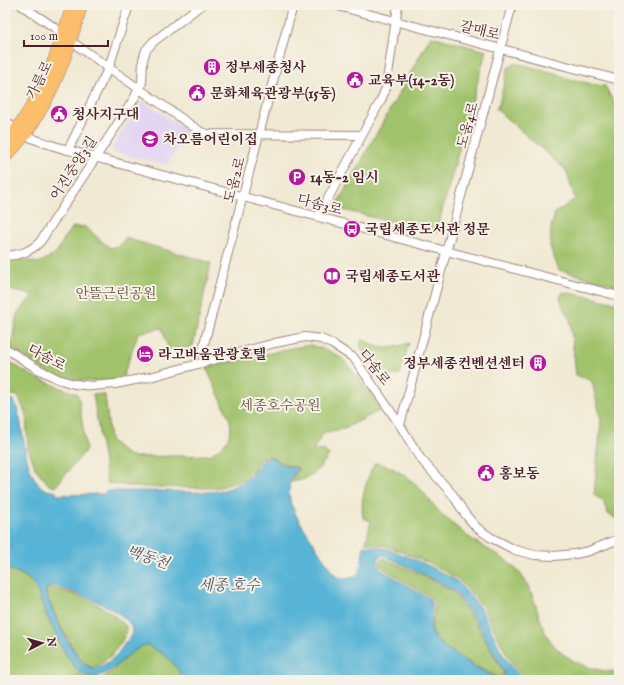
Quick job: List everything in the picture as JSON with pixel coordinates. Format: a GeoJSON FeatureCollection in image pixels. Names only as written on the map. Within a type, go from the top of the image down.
{"type":"FeatureCollection","features":[{"type":"Feature","properties":{"kind":"main road","name":"가름로"},"geometry":{"type":"LineString","coordinates":[[5,143],[21,132],[25,118],[46,80],[64,34],[72,5]]}},
{"type":"Feature","properties":{"kind":"main road","name":"가름로"},"geometry":{"type":"LineString","coordinates":[[5,158],[21,132],[56,84],[72,42],[82,5]]}},
{"type":"Feature","properties":{"kind":"street"},"geometry":{"type":"LineString","coordinates":[[21,5],[64,34]]}},
{"type":"Feature","properties":{"kind":"street"},"geometry":{"type":"LineString","coordinates":[[68,150],[108,67],[129,5]]}},
{"type":"Feature","properties":{"kind":"street","name":"어진중앙3길"},"geometry":{"type":"LineString","coordinates":[[5,256],[23,254],[35,247],[40,242],[139,89],[143,77],[144,54],[148,46],[201,5]]}},
{"type":"Feature","properties":{"kind":"street","name":"도움2로"},"geometry":{"type":"LineString","coordinates":[[203,362],[204,344],[294,5]]}},
{"type":"Feature","properties":{"kind":"street","name":"갈매로"},"geometry":{"type":"LineString","coordinates":[[334,5],[619,80]]}},
{"type":"Feature","properties":{"kind":"street"},"geometry":{"type":"LineString","coordinates":[[318,217],[386,88],[398,5]]}},
{"type":"Feature","properties":{"kind":"street","name":"도움4로"},"geometry":{"type":"LineString","coordinates":[[400,425],[512,5]]}},
{"type":"Feature","properties":{"kind":"street"},"geometry":{"type":"LineString","coordinates":[[72,42],[201,132],[208,134],[260,133],[362,135]]}},
{"type":"Feature","properties":{"kind":"street","name":"다솜3로"},"geometry":{"type":"LineString","coordinates":[[5,120],[21,132],[37,141],[68,150],[619,296]]}},
{"type":"Feature","properties":{"kind":"street","name":"다솜로"},"geometry":{"type":"LineString","coordinates":[[5,348],[36,368],[58,379],[74,384],[93,386],[122,383],[297,338],[305,337],[321,339],[354,358],[400,425],[420,458],[453,494],[465,514],[476,528],[515,550],[535,555],[554,556],[575,554],[619,539]]}},
{"type":"Feature","properties":{"kind":"shaded area","name":"차오름어린이집"},"geometry":{"type":"Polygon","coordinates":[[[143,101],[188,131],[167,165],[114,152],[112,147],[143,101]]]}},
{"type":"Feature","properties":{"kind":"green space"},"geometry":{"type":"Polygon","coordinates":[[[431,36],[486,51],[436,233],[335,208],[431,36]]]}},
{"type":"Feature","properties":{"kind":"green space"},"geometry":{"type":"Polygon","coordinates":[[[516,63],[555,73],[566,78],[605,86],[619,113],[619,286],[559,270],[550,247],[551,228],[555,213],[575,199],[566,170],[496,109],[499,104],[508,68],[516,63]]]}},
{"type":"Feature","properties":{"kind":"green space","name":"안뜰근린공원"},"geometry":{"type":"Polygon","coordinates":[[[73,227],[85,227],[110,248],[120,246],[125,238],[211,263],[193,346],[169,351],[162,328],[138,333],[122,380],[91,381],[58,379],[11,348],[17,314],[33,295],[5,289],[5,261],[20,259],[38,263],[56,254],[66,235],[73,227]]]}},
{"type":"Feature","properties":{"kind":"green space"},"geometry":{"type":"Polygon","coordinates":[[[563,292],[619,304],[619,458],[616,470],[619,471],[619,517],[615,518],[608,514],[603,501],[594,495],[601,420],[592,381],[576,375],[570,319],[563,307],[560,297],[563,292]]]}},
{"type":"Feature","properties":{"kind":"green space"},"geometry":{"type":"Polygon","coordinates":[[[362,340],[382,348],[396,347],[409,343],[400,374],[383,377],[377,375],[360,346],[362,340]]]}},
{"type":"Feature","properties":{"kind":"green space","name":"세종호수공원"},"geometry":{"type":"Polygon","coordinates":[[[310,345],[329,351],[343,359],[370,392],[381,410],[339,430],[324,432],[313,450],[325,451],[329,455],[310,477],[291,482],[298,468],[284,464],[269,456],[261,458],[252,471],[243,479],[235,483],[216,488],[135,487],[107,483],[93,394],[105,395],[110,440],[126,454],[135,457],[210,455],[221,447],[228,439],[231,429],[230,420],[206,367],[310,345]]]}},
{"type":"Feature","properties":{"kind":"green space"},"geometry":{"type":"Polygon","coordinates":[[[5,359],[34,377],[77,394],[79,399],[86,450],[55,487],[49,485],[35,468],[28,447],[26,414],[18,396],[5,394],[5,359]]]}},
{"type":"Feature","properties":{"kind":"green space"},"geometry":{"type":"Polygon","coordinates":[[[375,463],[392,468],[412,481],[420,488],[440,512],[468,537],[505,560],[518,571],[528,585],[545,632],[558,650],[576,662],[597,670],[619,672],[619,680],[525,680],[513,665],[482,606],[458,579],[433,565],[395,549],[382,545],[366,543],[371,521],[363,518],[362,504],[366,483],[375,463]]]}},
{"type":"Feature","properties":{"kind":"green space"},"geometry":{"type":"Polygon","coordinates":[[[383,558],[422,575],[454,592],[474,621],[503,671],[501,678],[464,660],[444,647],[437,640],[433,635],[432,630],[434,603],[432,598],[381,567],[380,561],[383,558]]]}},
{"type":"Feature","properties":{"kind":"green space"},"geometry":{"type":"Polygon","coordinates":[[[5,568],[21,574],[34,585],[62,647],[78,670],[101,679],[137,648],[143,645],[149,645],[172,662],[184,680],[5,680],[5,568]]]}},
{"type":"Feature","properties":{"kind":"green space"},"geometry":{"type":"Polygon","coordinates":[[[49,588],[70,593],[95,603],[111,613],[126,627],[126,632],[119,646],[101,664],[95,667],[90,667],[84,663],[71,645],[64,633],[46,591],[49,588]]]}},
{"type":"Feature","properties":{"kind":"water","name":"세종 호수"},"geometry":{"type":"Polygon","coordinates":[[[10,399],[14,401],[18,410],[28,463],[33,475],[39,484],[47,490],[56,492],[57,495],[105,494],[106,491],[216,491],[241,483],[252,473],[262,460],[270,457],[283,465],[298,469],[291,478],[289,487],[290,502],[298,519],[335,576],[348,578],[354,577],[360,572],[364,546],[379,547],[394,551],[429,566],[457,581],[481,609],[502,653],[523,680],[501,680],[184,680],[165,655],[148,645],[142,646],[131,653],[105,674],[90,676],[82,674],[71,661],[60,643],[46,614],[38,591],[22,574],[5,568],[5,406],[10,399]],[[383,555],[380,556],[378,562],[380,569],[430,599],[432,604],[431,630],[436,641],[473,666],[501,680],[504,677],[504,671],[476,621],[455,591],[383,555]],[[53,586],[48,587],[45,592],[49,603],[66,639],[82,663],[93,669],[102,666],[111,660],[131,636],[132,629],[128,622],[110,608],[85,597],[53,586]]]}},
{"type":"Feature","properties":{"kind":"place","name":"정부세종청사"},"geometry":{"type":"Point","coordinates":[212,67]}},
{"type":"Feature","properties":{"kind":"place","name":"교육부(14-2동)"},"geometry":{"type":"Point","coordinates":[355,80]}},
{"type":"Feature","properties":{"kind":"place","name":"문화체육관광부(15동)"},"geometry":{"type":"Point","coordinates":[197,93]}},
{"type":"Feature","properties":{"kind":"place","name":"청사지구대"},"geometry":{"type":"Point","coordinates":[59,114]}},
{"type":"Feature","properties":{"kind":"place","name":"차오름어린이집"},"geometry":{"type":"Point","coordinates":[150,139]}},
{"type":"Feature","properties":{"kind":"place","name":"14동-2 임시"},"geometry":{"type":"Point","coordinates":[297,177]}},
{"type":"Feature","properties":{"kind":"place","name":"국립세종도서관 정문"},"geometry":{"type":"Point","coordinates":[352,229]}},
{"type":"Feature","properties":{"kind":"place","name":"국립세종도서관"},"geometry":{"type":"Point","coordinates":[332,276]}},
{"type":"Feature","properties":{"kind":"place","name":"라고바움관광호텔"},"geometry":{"type":"Point","coordinates":[145,354]}},
{"type":"Feature","properties":{"kind":"place","name":"정부세종컨벤션센터"},"geometry":{"type":"Point","coordinates":[538,363]}},
{"type":"Feature","properties":{"kind":"place","name":"홍보동"},"geometry":{"type":"Point","coordinates":[486,473]}},
{"type":"Feature","properties":{"kind":"water label","name":"백동천"},"geometry":{"type":"Point","coordinates":[148,557]}}]}
